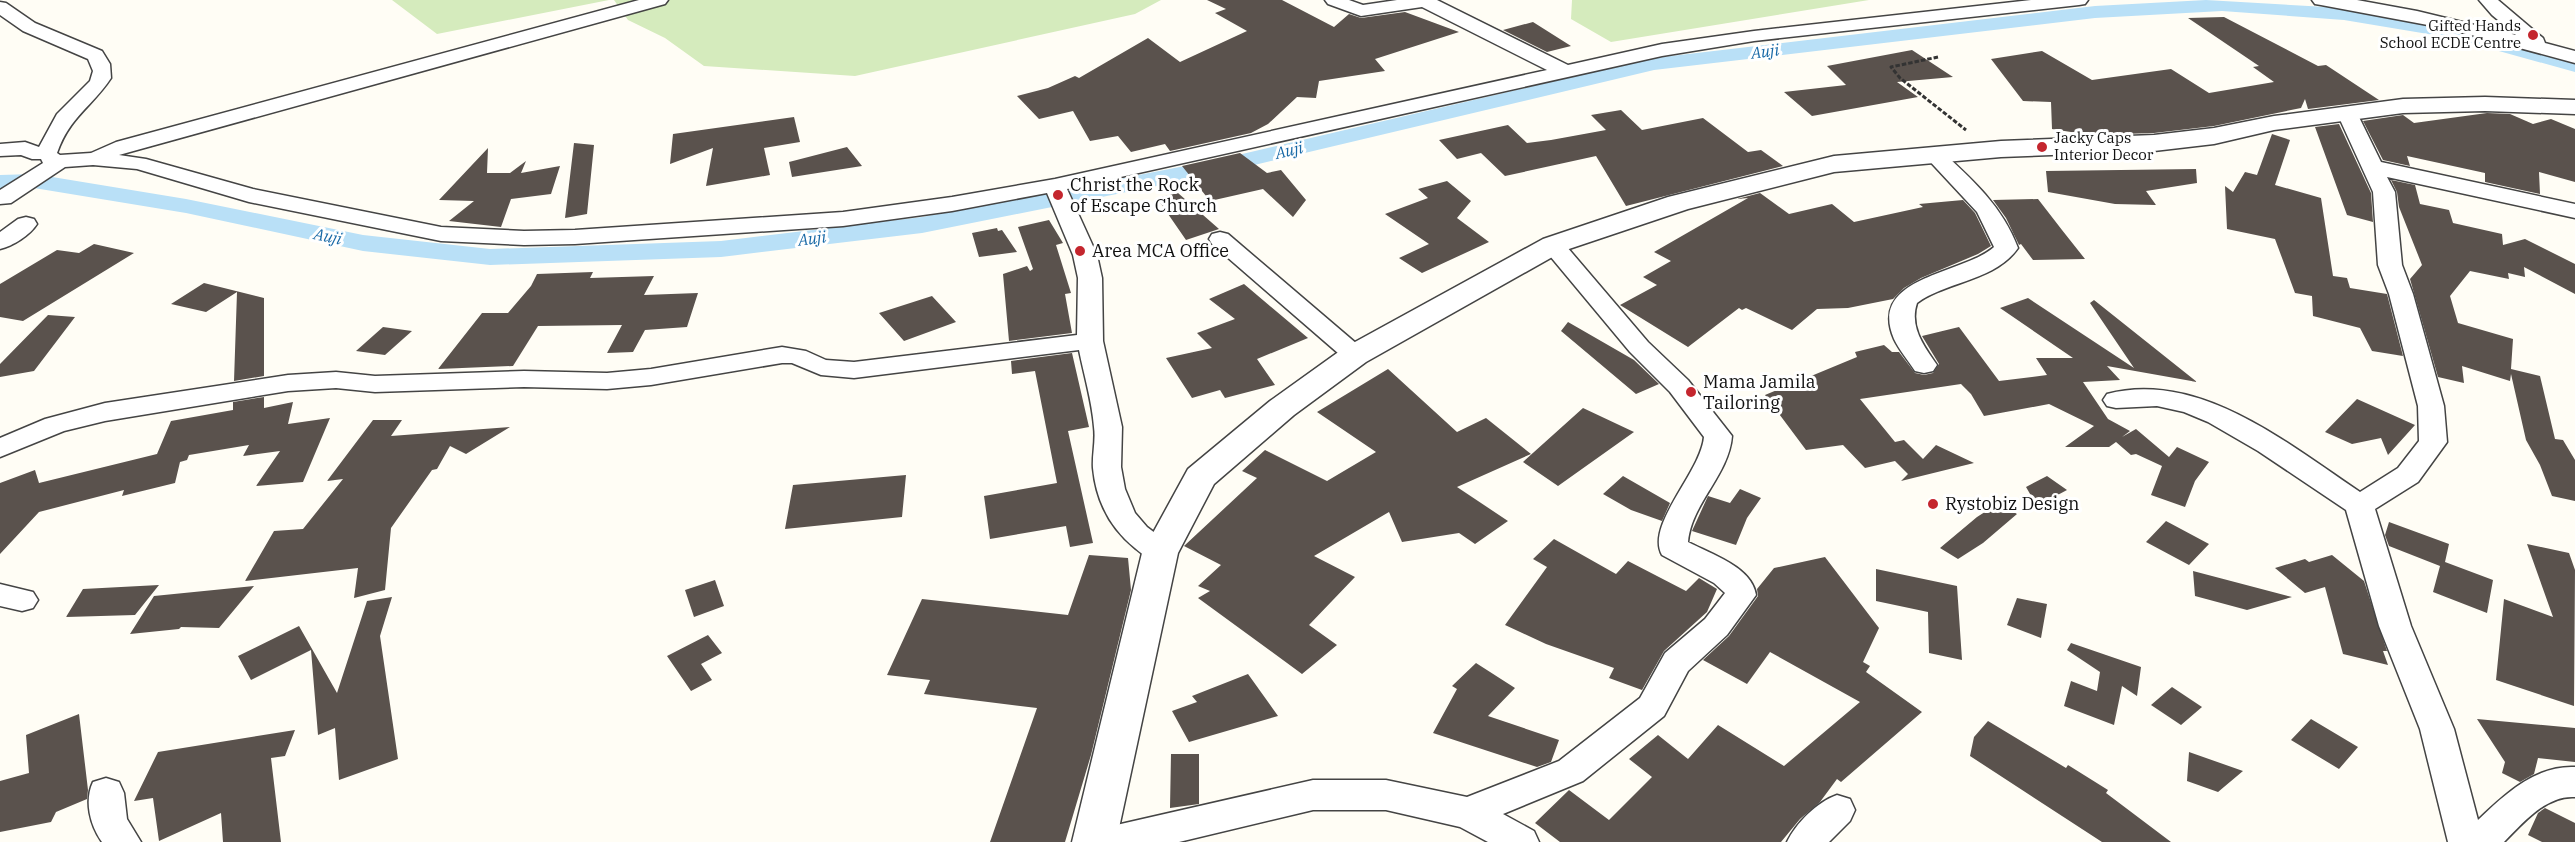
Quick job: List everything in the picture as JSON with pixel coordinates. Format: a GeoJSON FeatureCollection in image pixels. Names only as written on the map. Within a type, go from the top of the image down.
{"type":"FeatureCollection","features":[{"type":"Feature","properties":{"kind":"street"},"geometry":{"type":"LineString","coordinates":[[93,159],[123,146],[659,0]]}},
{"type":"Feature","properties":{"kind":"street"},"geometry":{"type":"LineString","coordinates":[[1334,0],[1361,11],[1423,1],[1452,13],[1564,71]]}},
{"type":"Feature","properties":{"kind":"street"},"geometry":{"type":"LineString","coordinates":[[0,150],[25,148],[32,153],[53,160],[93,159],[139,163],[249,195],[441,234],[524,238],[575,237],[843,219],[952,204],[1060,196],[1564,71],[1662,50],[1754,36],[2079,0]]}},
{"type":"Feature","properties":{"kind":"street"},"geometry":{"type":"LineString","coordinates":[[2321,0],[2420,17],[2575,57]]}},
{"type":"Feature","properties":{"kind":"street"},"geometry":{"type":"LineString","coordinates":[[2488,0],[2498,11],[2544,48]]}},
{"type":"Feature","properties":{"kind":"street"},"geometry":{"type":"LineString","coordinates":[[0,8],[29,27],[95,55],[102,63],[103,74],[99,84],[73,107],[52,137],[53,160]]}},
{"type":"Feature","properties":{"kind":"street"},"geometry":{"type":"LineString","coordinates":[[1094,842],[1160,553],[1200,477],[1282,408],[1355,355],[1553,245],[1678,203],[1834,164],[2001,149],[2154,143],[2214,136],[2274,123],[2403,106],[2485,104],[2575,106]]}},
{"type":"Feature","properties":{"kind":"street"},"geometry":{"type":"LineString","coordinates":[[2347,113],[2384,192],[2390,266],[2401,294],[2431,406],[2433,441],[2408,475],[2359,505]]}},
{"type":"Feature","properties":{"kind":"street"},"geometry":{"type":"LineString","coordinates":[[1924,365],[1905,336],[1902,308],[1907,299],[1926,288],[1975,270],[1999,257],[2006,248],[2003,235],[1989,212],[1933,154]]}},
{"type":"Feature","properties":{"kind":"street"},"geometry":{"type":"LineString","coordinates":[[3,198],[53,160]]}},
{"type":"Feature","properties":{"kind":"street"},"geometry":{"type":"LineString","coordinates":[[2373,167],[2575,211]]}},
{"type":"Feature","properties":{"kind":"street"},"geometry":{"type":"LineString","coordinates":[[1060,196],[1085,255],[1090,278],[1090,341],[1108,427],[1107,467],[1111,489],[1122,517],[1137,534],[1160,553]]}},
{"type":"Feature","properties":{"kind":"street"},"geometry":{"type":"LineString","coordinates":[[0,242],[26,224]]}},
{"type":"Feature","properties":{"kind":"street"},"geometry":{"type":"LineString","coordinates":[[1220,239],[1355,355]]}},
{"type":"Feature","properties":{"kind":"street"},"geometry":{"type":"LineString","coordinates":[[1468,813],[1571,771],[1652,707],[1676,662],[1716,627],[1741,595],[1740,588],[1725,575],[1673,547],[1674,525],[1690,502],[1717,449],[1718,436],[1679,386],[1639,347],[1553,245]]}},
{"type":"Feature","properties":{"kind":"street"},"geometry":{"type":"LineString","coordinates":[[0,448],[55,426],[105,412],[288,383],[336,380],[375,384],[524,379],[607,381],[651,377],[782,355],[797,356],[821,367],[854,370],[1090,341]]}},
{"type":"Feature","properties":{"kind":"street"},"geometry":{"type":"LineString","coordinates":[[2116,400],[2150,396],[2191,405],[2232,425],[2359,505],[2396,626],[2437,729],[2466,842]]}},
{"type":"Feature","properties":{"kind":"street"},"geometry":{"type":"LineString","coordinates":[[2480,842],[2517,807],[2551,784],[2568,780],[2575,782]]}},
{"type":"Feature","properties":{"kind":"street"},"geometry":{"type":"LineString","coordinates":[[106,793],[110,824],[123,842]]}},
{"type":"Feature","properties":{"kind":"street"},"geometry":{"type":"LineString","coordinates":[[1112,842],[1313,795],[1386,795],[1468,813],[1521,842]]}},
{"type":"Feature","properties":{"kind":"street"},"geometry":{"type":"LineString","coordinates":[[1805,842],[1837,810]]}},
{"type":"Feature","properties":{"kind":"path"},"geometry":{"type":"LineString","coordinates":[[1938,57],[1891,67],[1900,78],[1957,124],[2001,149]]}},
{"type":"Feature","properties":{"kind":"green space"},"geometry":{"type":"Polygon","coordinates":[[[392,0],[609,0],[437,34],[392,0]]]}},
{"type":"Feature","properties":{"kind":"green space"},"geometry":{"type":"Polygon","coordinates":[[[614,0],[1161,0],[1135,14],[855,76],[704,66],[665,38],[628,20],[614,0]]]}},
{"type":"Feature","properties":{"kind":"green space"},"geometry":{"type":"Polygon","coordinates":[[[1572,0],[1869,0],[1611,42],[1571,19],[1572,0]]]}},
{"type":"Feature","properties":{"kind":"building"},"geometry":{"type":"Polygon","coordinates":[[[1207,0],[1282,0],[1334,27],[1349,14],[1361,18],[1405,12],[1459,32],[1375,59],[1385,71],[1319,81],[1316,98],[1297,97],[1268,124],[1251,133],[1170,151],[1165,144],[1131,152],[1118,136],[1090,141],[1073,111],[1039,119],[1017,96],[1048,88],[1075,76],[1079,78],[1148,38],[1180,62],[1247,31],[1215,13],[1226,9],[1207,0]]]}},
{"type":"Feature","properties":{"kind":"building"},"geometry":{"type":"Polygon","coordinates":[[[2224,17],[2318,66],[2326,65],[2379,100],[2308,109],[2305,99],[2301,108],[2214,126],[2154,133],[2090,135],[2052,129],[2051,102],[2023,101],[1991,59],[2042,51],[2092,80],[2171,69],[2209,93],[2274,82],[2253,67],[2259,66],[2188,18],[2224,17]]]}},
{"type":"Feature","properties":{"kind":"building"},"geometry":{"type":"Polygon","coordinates":[[[1533,22],[1571,46],[1547,52],[1503,30],[1533,22]]]}},
{"type":"Feature","properties":{"kind":"building"},"geometry":{"type":"Polygon","coordinates":[[[1912,50],[1953,77],[1897,82],[1918,97],[1812,116],[1784,92],[1846,85],[1827,66],[1912,50]]]}},
{"type":"Feature","properties":{"kind":"building"},"geometry":{"type":"Polygon","coordinates":[[[1621,110],[1642,130],[1703,118],[1748,152],[1761,150],[1783,166],[1626,206],[1596,156],[1505,176],[1481,153],[1457,159],[1439,140],[1508,125],[1527,143],[1551,140],[1606,130],[1591,115],[1621,110]]]}},
{"type":"Feature","properties":{"kind":"building"},"geometry":{"type":"Polygon","coordinates":[[[2487,113],[2510,114],[2533,124],[2551,119],[2575,129],[2575,182],[2539,172],[2540,194],[2485,182],[2485,173],[2407,156],[2410,166],[2383,160],[2363,121],[2403,115],[2414,123],[2487,113]]]}},
{"type":"Feature","properties":{"kind":"building"},"geometry":{"type":"Polygon","coordinates":[[[794,117],[800,142],[764,148],[770,175],[706,186],[713,148],[670,164],[673,134],[794,117]]]}},
{"type":"Feature","properties":{"kind":"building"},"geometry":{"type":"Polygon","coordinates":[[[2339,124],[2371,193],[2373,222],[2347,215],[2315,127],[2339,124]]]}},
{"type":"Feature","properties":{"kind":"building"},"geometry":{"type":"Polygon","coordinates":[[[2272,134],[2290,140],[2275,185],[2321,198],[2333,276],[2347,278],[2350,288],[2387,294],[2403,356],[2372,351],[2360,328],[2313,316],[2312,296],[2295,293],[2275,239],[2227,229],[2225,186],[2233,192],[2245,172],[2257,175],[2272,134]]]}},
{"type":"Feature","properties":{"kind":"building"},"geometry":{"type":"Polygon","coordinates":[[[574,143],[594,145],[587,214],[565,218],[574,143]]]}},
{"type":"Feature","properties":{"kind":"building"},"geometry":{"type":"Polygon","coordinates":[[[847,147],[862,166],[792,177],[789,162],[847,147]]]}},
{"type":"Feature","properties":{"kind":"building"},"geometry":{"type":"Polygon","coordinates":[[[488,148],[487,173],[510,173],[526,161],[521,173],[560,166],[551,194],[511,199],[501,227],[449,221],[474,201],[439,200],[488,148]]]}},
{"type":"Feature","properties":{"kind":"building"},"geometry":{"type":"Polygon","coordinates":[[[1240,153],[1267,173],[1281,170],[1306,200],[1293,217],[1263,189],[1210,201],[1182,166],[1240,153]]]}},
{"type":"Feature","properties":{"kind":"building"},"geometry":{"type":"Polygon","coordinates":[[[2196,169],[2197,183],[2146,191],[2156,205],[2115,204],[2048,192],[2046,171],[2196,169]]]}},
{"type":"Feature","properties":{"kind":"building"},"geometry":{"type":"Polygon","coordinates":[[[2391,180],[2415,185],[2420,204],[2449,210],[2453,223],[2502,234],[2503,245],[2525,239],[2575,264],[2575,294],[2524,267],[2525,277],[2508,273],[2509,279],[2470,271],[2450,296],[2458,323],[2513,339],[2511,369],[2540,376],[2555,439],[2563,440],[2575,460],[2575,501],[2552,496],[2540,465],[2526,440],[2511,374],[2510,381],[2462,366],[2464,383],[2438,377],[2410,279],[2422,265],[2391,180]]]}},
{"type":"Feature","properties":{"kind":"building"},"geometry":{"type":"Polygon","coordinates":[[[1447,181],[1471,201],[1457,218],[1489,242],[1422,273],[1399,258],[1429,244],[1385,214],[1428,198],[1418,189],[1447,181]]]}},
{"type":"Feature","properties":{"kind":"building"},"geometry":{"type":"Polygon","coordinates":[[[1178,193],[1219,229],[1186,240],[1157,198],[1178,193]]]}},
{"type":"Feature","properties":{"kind":"building"},"geometry":{"type":"Polygon","coordinates":[[[1760,193],[1789,214],[1832,204],[1854,222],[1923,207],[1919,204],[1963,200],[1975,213],[1991,246],[1978,254],[1921,278],[1904,288],[1893,299],[1848,308],[1817,309],[1792,330],[1746,308],[1742,310],[1739,308],[1688,347],[1620,305],[1657,285],[1643,277],[1671,261],[1654,252],[1748,198],[1737,199],[1760,193]]]}},
{"type":"Feature","properties":{"kind":"building"},"geometry":{"type":"Polygon","coordinates":[[[2038,199],[2085,259],[2033,260],[2021,244],[2019,245],[2006,218],[1993,200],[2038,199]]]}},
{"type":"Feature","properties":{"kind":"building"},"geometry":{"type":"Polygon","coordinates":[[[1049,220],[1063,243],[1056,245],[1071,293],[1065,294],[1072,333],[1009,341],[1003,274],[1027,266],[1030,271],[1033,269],[1018,227],[1049,220]]]}},
{"type":"Feature","properties":{"kind":"building"},"geometry":{"type":"Polygon","coordinates":[[[997,228],[998,231],[1002,230],[1017,252],[979,257],[972,233],[997,228]]]}},
{"type":"Feature","properties":{"kind":"building"},"geometry":{"type":"Polygon","coordinates":[[[94,244],[134,253],[23,321],[0,317],[0,284],[57,250],[79,253],[94,244]]]}},
{"type":"Feature","properties":{"kind":"building"},"geometry":{"type":"Polygon","coordinates":[[[593,272],[590,278],[654,276],[644,295],[698,293],[687,327],[645,330],[633,352],[607,353],[622,325],[538,326],[513,366],[438,369],[482,313],[508,313],[531,286],[537,274],[593,272]]]}},
{"type":"Feature","properties":{"kind":"building"},"geometry":{"type":"Polygon","coordinates":[[[204,283],[264,298],[264,376],[234,381],[237,292],[206,312],[171,304],[204,283]]]}},
{"type":"Feature","properties":{"kind":"building"},"geometry":{"type":"Polygon","coordinates":[[[1244,284],[1308,338],[1257,359],[1275,385],[1225,398],[1220,390],[1192,398],[1166,358],[1212,348],[1197,333],[1235,319],[1209,299],[1244,284]]]}},
{"type":"Feature","properties":{"kind":"building"},"geometry":{"type":"Polygon","coordinates":[[[932,296],[956,322],[904,341],[879,313],[932,296]]]}},
{"type":"Feature","properties":{"kind":"building"},"geometry":{"type":"Polygon","coordinates":[[[2028,298],[2134,368],[2090,303],[2094,300],[2197,382],[2107,366],[2120,380],[2083,382],[2108,419],[2130,431],[2122,437],[2136,429],[2169,457],[2177,447],[2209,462],[2195,481],[2185,507],[2151,495],[2162,466],[2136,454],[2131,455],[2116,442],[2109,447],[2065,447],[2094,426],[2049,404],[1984,416],[1971,394],[1961,384],[1860,399],[1895,442],[1904,440],[1923,459],[1936,445],[1974,463],[1901,481],[1908,474],[1895,461],[1865,468],[1843,445],[1806,450],[1765,395],[1857,357],[1855,352],[1884,345],[1892,352],[1899,352],[1915,373],[1924,375],[1933,373],[1939,364],[1922,336],[1959,327],[1999,381],[2047,375],[2036,358],[2073,358],[2000,308],[2028,298]]]}},
{"type":"Feature","properties":{"kind":"building"},"geometry":{"type":"Polygon","coordinates":[[[48,315],[75,317],[34,371],[0,377],[0,364],[48,315]]]}},
{"type":"Feature","properties":{"kind":"building"},"geometry":{"type":"Polygon","coordinates":[[[1568,322],[1634,360],[1659,384],[1636,394],[1561,331],[1568,322]]]}},
{"type":"Feature","properties":{"kind":"building"},"geometry":{"type":"Polygon","coordinates":[[[383,327],[412,331],[385,355],[356,351],[383,327]]]}},
{"type":"Feature","properties":{"kind":"building"},"geometry":{"type":"Polygon","coordinates":[[[1072,353],[1089,427],[1068,431],[1093,543],[1070,547],[1066,526],[990,539],[984,496],[1057,483],[1035,371],[1012,374],[1011,361],[1072,353]]]}},
{"type":"Feature","properties":{"kind":"building"},"geometry":{"type":"Polygon","coordinates":[[[1388,369],[1457,432],[1486,418],[1531,454],[1457,487],[1508,521],[1475,544],[1459,533],[1402,542],[1389,512],[1314,556],[1355,577],[1309,625],[1337,645],[1302,674],[1198,598],[1210,591],[1198,586],[1221,565],[1184,546],[1257,478],[1242,471],[1265,450],[1327,481],[1376,452],[1317,412],[1388,369]]]}},
{"type":"Feature","properties":{"kind":"building"},"geometry":{"type":"Polygon","coordinates":[[[264,397],[264,408],[293,402],[288,424],[330,418],[303,482],[256,486],[280,451],[243,456],[249,445],[189,455],[187,460],[180,462],[175,483],[122,496],[124,490],[39,512],[0,554],[0,483],[35,470],[39,483],[157,454],[171,421],[233,410],[233,402],[264,397]]]}},
{"type":"Feature","properties":{"kind":"building"},"geometry":{"type":"Polygon","coordinates":[[[2357,399],[2415,425],[2388,455],[2381,438],[2352,444],[2325,432],[2357,399]]]}},
{"type":"Feature","properties":{"kind":"building"},"geometry":{"type":"Polygon","coordinates":[[[1583,408],[1634,432],[1558,486],[1523,462],[1583,408]]]}},
{"type":"Feature","properties":{"kind":"building"},"geometry":{"type":"Polygon","coordinates":[[[373,420],[402,420],[391,436],[510,427],[466,454],[450,446],[437,469],[432,470],[391,528],[385,590],[354,598],[358,568],[245,581],[274,531],[303,529],[343,479],[327,481],[373,420]]]}},
{"type":"Feature","properties":{"kind":"building"},"geometry":{"type":"Polygon","coordinates":[[[906,475],[902,517],[785,529],[793,485],[906,475]]]}},
{"type":"Feature","properties":{"kind":"building"},"geometry":{"type":"Polygon","coordinates":[[[1623,476],[1670,503],[1662,521],[1631,510],[1603,494],[1623,476]]]}},
{"type":"Feature","properties":{"kind":"building"},"geometry":{"type":"Polygon","coordinates":[[[2047,476],[2067,490],[2037,506],[2026,487],[2047,476]]]}},
{"type":"Feature","properties":{"kind":"building"},"geometry":{"type":"Polygon","coordinates":[[[1740,489],[1761,498],[1747,518],[1736,545],[1692,531],[1708,496],[1730,503],[1740,489]]]}},
{"type":"Feature","properties":{"kind":"building"},"geometry":{"type":"Polygon","coordinates":[[[1999,503],[2017,514],[1983,543],[1958,559],[1940,548],[1977,517],[1999,503]]]}},
{"type":"Feature","properties":{"kind":"building"},"geometry":{"type":"Polygon","coordinates":[[[2166,521],[2209,544],[2189,565],[2146,542],[2166,521]]]}},
{"type":"Feature","properties":{"kind":"building"},"geometry":{"type":"Polygon","coordinates":[[[2389,522],[2449,544],[2445,562],[2493,580],[2487,613],[2433,592],[2440,566],[2389,546],[2385,535],[2389,522]]]}},
{"type":"Feature","properties":{"kind":"building"},"geometry":{"type":"Polygon","coordinates":[[[1554,539],[1616,574],[1628,561],[1686,591],[1699,578],[1717,589],[1707,612],[1664,651],[1642,690],[1609,678],[1614,668],[1546,644],[1505,625],[1547,567],[1533,559],[1554,539]]]}},
{"type":"Feature","properties":{"kind":"building"},"geometry":{"type":"Polygon","coordinates":[[[2527,544],[2569,553],[2575,570],[2574,706],[2496,680],[2504,599],[2553,617],[2527,544]]]}},
{"type":"Feature","properties":{"kind":"building"},"geometry":{"type":"Polygon","coordinates":[[[1089,555],[1128,558],[1131,590],[1091,755],[1065,842],[990,842],[1037,708],[924,694],[930,680],[887,675],[922,599],[1068,615],[1089,555]]]}},
{"type":"Feature","properties":{"kind":"building"},"geometry":{"type":"Polygon","coordinates":[[[2332,555],[2364,581],[2387,651],[2383,651],[2388,665],[2343,654],[2325,587],[2305,593],[2275,568],[2305,559],[2309,562],[2332,555]]]}},
{"type":"Feature","properties":{"kind":"building"},"geometry":{"type":"Polygon","coordinates":[[[1825,557],[1879,628],[1863,662],[1870,666],[1866,672],[1922,712],[1841,782],[1837,779],[1820,802],[1800,819],[1781,842],[1560,842],[1535,823],[1569,790],[1609,820],[1652,777],[1629,759],[1658,735],[1688,759],[1718,725],[1784,766],[1860,702],[1770,652],[1747,684],[1703,660],[1729,636],[1758,596],[1757,589],[1774,568],[1825,557]]]}},
{"type":"Feature","properties":{"kind":"building"},"geometry":{"type":"Polygon","coordinates":[[[1876,569],[1957,586],[1962,660],[1929,653],[1928,612],[1876,601],[1876,569]]]}},
{"type":"Feature","properties":{"kind":"building"},"geometry":{"type":"Polygon","coordinates":[[[2193,571],[2292,597],[2247,610],[2195,596],[2193,571]]]}},
{"type":"Feature","properties":{"kind":"building"},"geometry":{"type":"Polygon","coordinates":[[[715,580],[724,606],[694,617],[685,590],[715,580]]]}},
{"type":"Feature","properties":{"kind":"building"},"geometry":{"type":"Polygon","coordinates":[[[159,585],[135,615],[66,617],[83,589],[159,585]]]}},
{"type":"Feature","properties":{"kind":"building"},"geometry":{"type":"Polygon","coordinates":[[[254,586],[219,628],[181,627],[130,634],[154,596],[254,586]]]}},
{"type":"Feature","properties":{"kind":"building"},"geometry":{"type":"Polygon","coordinates":[[[392,597],[380,636],[398,759],[339,780],[335,728],[318,735],[311,650],[251,680],[238,656],[299,626],[337,693],[367,601],[392,597]]]}},
{"type":"Feature","properties":{"kind":"building"},"geometry":{"type":"Polygon","coordinates":[[[2017,598],[2047,604],[2041,638],[2007,625],[2017,598]]]}},
{"type":"Feature","properties":{"kind":"building"},"geometry":{"type":"Polygon","coordinates":[[[708,635],[722,653],[701,664],[712,680],[691,691],[667,656],[708,635]]]}},
{"type":"Feature","properties":{"kind":"building"},"geometry":{"type":"Polygon","coordinates":[[[2071,643],[2141,667],[2137,696],[2122,686],[2114,725],[2064,706],[2071,681],[2097,691],[2100,672],[2067,650],[2071,643]]]}},
{"type":"Feature","properties":{"kind":"building"},"geometry":{"type":"Polygon","coordinates":[[[1476,663],[1515,688],[1488,716],[1559,740],[1551,762],[1537,767],[1433,733],[1457,689],[1452,686],[1476,663]]]}},
{"type":"Feature","properties":{"kind":"building"},"geometry":{"type":"Polygon","coordinates":[[[1248,674],[1278,716],[1189,742],[1172,711],[1197,702],[1192,696],[1248,674]]]}},
{"type":"Feature","properties":{"kind":"building"},"geometry":{"type":"Polygon","coordinates":[[[2172,687],[2202,707],[2181,725],[2151,705],[2172,687]]]}},
{"type":"Feature","properties":{"kind":"building"},"geometry":{"type":"Polygon","coordinates":[[[79,714],[88,790],[87,799],[56,812],[51,822],[0,832],[0,781],[29,773],[26,735],[79,714]]]}},
{"type":"Feature","properties":{"kind":"building"},"geometry":{"type":"Polygon","coordinates":[[[2311,719],[2358,747],[2339,769],[2291,740],[2311,719]]]}},
{"type":"Feature","properties":{"kind":"building"},"geometry":{"type":"Polygon","coordinates":[[[2477,719],[2575,728],[2575,762],[2538,758],[2534,774],[2520,782],[2502,773],[2505,762],[2477,719]]]}},
{"type":"Feature","properties":{"kind":"building"},"geometry":{"type":"Polygon","coordinates":[[[1988,721],[2066,768],[2068,765],[2108,790],[2106,793],[2171,842],[2102,842],[1970,756],[1974,737],[1988,721]]]}},
{"type":"Feature","properties":{"kind":"building"},"geometry":{"type":"Polygon","coordinates":[[[295,730],[285,756],[271,758],[281,842],[223,842],[221,813],[159,841],[153,798],[134,801],[158,752],[295,730]]]}},
{"type":"Feature","properties":{"kind":"building"},"geometry":{"type":"Polygon","coordinates":[[[2189,752],[2243,771],[2218,792],[2187,781],[2189,752]]]}},
{"type":"Feature","properties":{"kind":"building"},"geometry":{"type":"Polygon","coordinates":[[[1171,754],[1199,754],[1199,804],[1170,808],[1171,754]]]}},
{"type":"Feature","properties":{"kind":"building"},"geometry":{"type":"Polygon","coordinates":[[[2545,808],[2575,823],[2575,842],[2542,842],[2528,835],[2538,813],[2545,808]]]}},
{"type":"Feature","properties":{"kind":"waterway","name":"Auji"},"geometry":{"type":"LineString","coordinates":[[0,182],[34,181],[186,206],[363,243],[490,257],[721,249],[922,225],[1221,166],[1654,64],[2095,12],[2222,5],[2344,14],[2454,32],[2575,66]]}},
{"type":"Feature","properties":{"kind":"place","name":"Gifted Hands School ECDE Centre"},"geometry":{"type":"Point","coordinates":[2533,35]}},
{"type":"Feature","properties":{"kind":"place","name":"Jacky Caps Interior Decor"},"geometry":{"type":"Point","coordinates":[2042,147]}},
{"type":"Feature","properties":{"kind":"place","name":"Christ the Rock of Escape Church"},"geometry":{"type":"Point","coordinates":[1058,195]}},
{"type":"Feature","properties":{"kind":"place","name":"Area MCA Office"},"geometry":{"type":"Point","coordinates":[1080,251]}},
{"type":"Feature","properties":{"kind":"place","name":"Mama Jamila Tailoring"},"geometry":{"type":"Point","coordinates":[1691,392]}},
{"type":"Feature","properties":{"kind":"place","name":"Rystobiz Design"},"geometry":{"type":"Point","coordinates":[1933,504]}}]}
